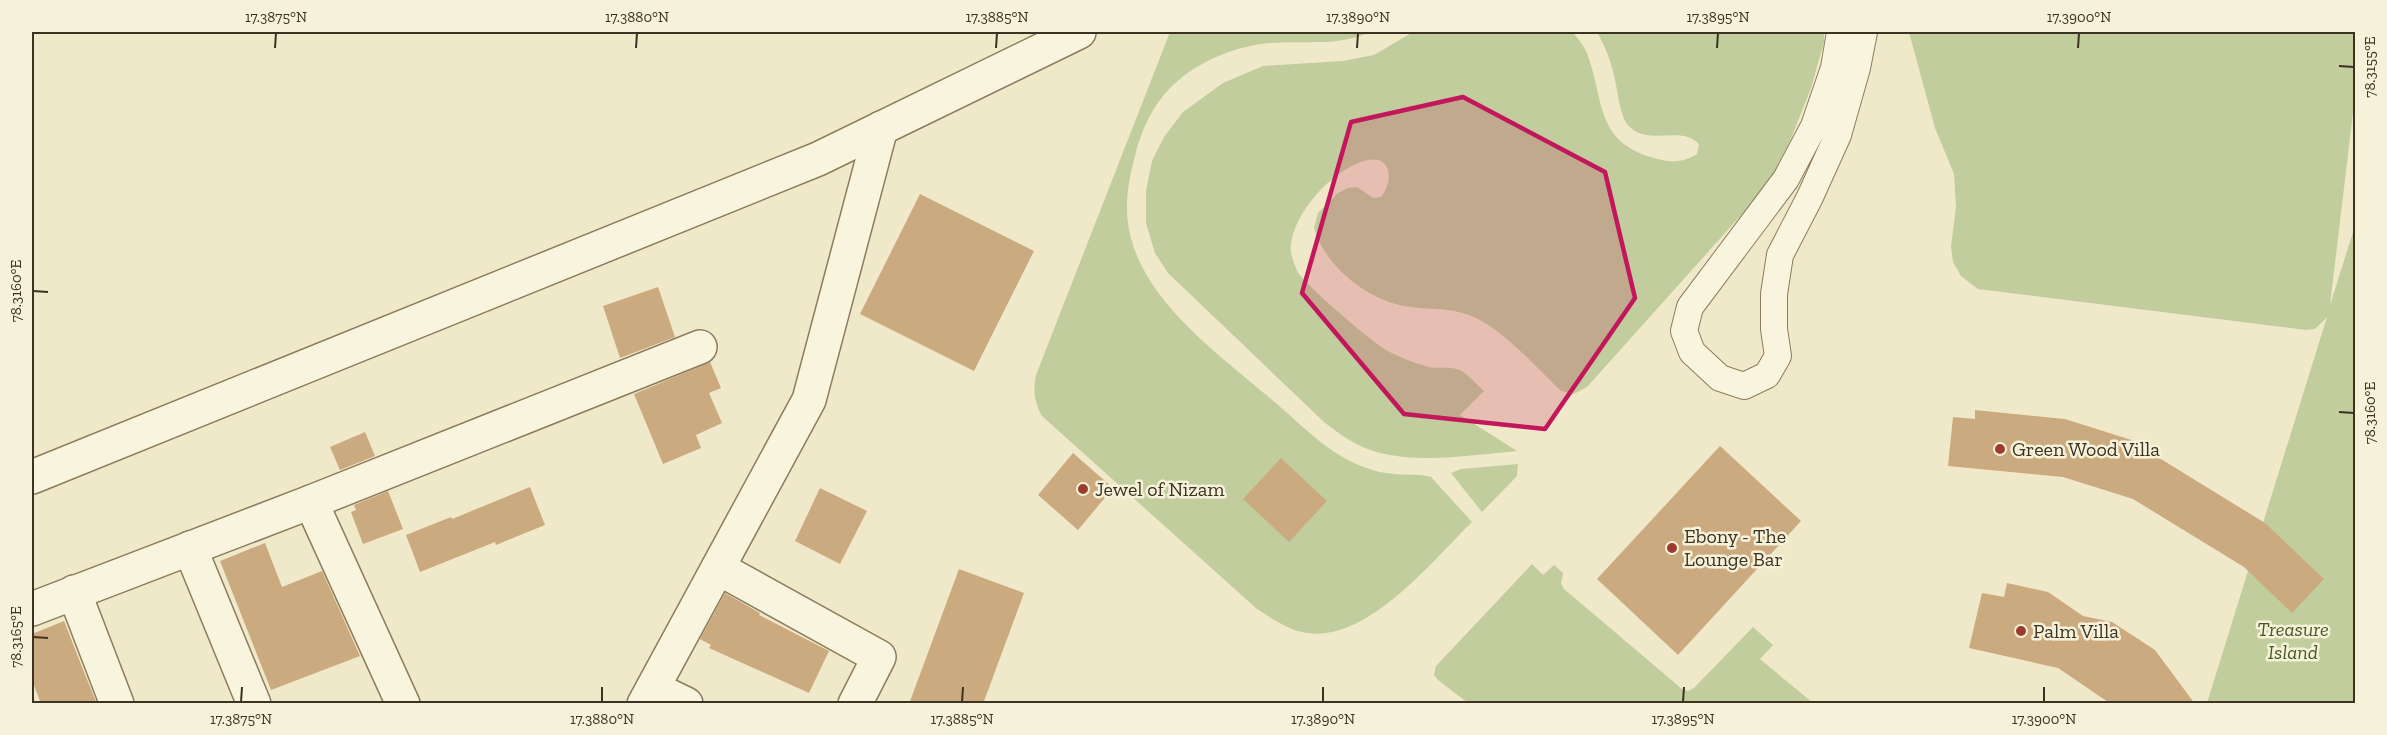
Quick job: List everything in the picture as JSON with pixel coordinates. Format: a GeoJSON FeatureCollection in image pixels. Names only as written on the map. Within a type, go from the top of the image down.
{"type":"FeatureCollection","features":[{"type":"Feature","properties":{"kind":"street"},"geometry":{"type":"LineString","coordinates":[[32,477],[807,164],[1079,32]]}},
{"type":"Feature","properties":{"kind":"street"},"geometry":{"type":"LineString","coordinates":[[686,704],[649,696],[808,400],[881,128]]}},
{"type":"Feature","properties":{"kind":"street"},"geometry":{"type":"LineString","coordinates":[[32,609],[311,502],[700,347]]}},
{"type":"Feature","properties":{"kind":"street"},"geometry":{"type":"LineString","coordinates":[[311,502],[403,704]]}},
{"type":"Feature","properties":{"kind":"street"},"geometry":{"type":"LineString","coordinates":[[190,548],[254,704]]}},
{"type":"Feature","properties":{"kind":"street"},"geometry":{"type":"LineString","coordinates":[[718,568],[879,657],[855,704]]}},
{"type":"Feature","properties":{"kind":"street"},"geometry":{"type":"LineString","coordinates":[[74,592],[117,704]]}},
{"type":"Feature","properties":{"kind":"lane"},"geometry":{"type":"LineString","coordinates":[[1840,32],[1834,68],[1814,126],[1786,179],[1690,307],[1684,331],[1692,352],[1719,378],[1744,386],[1767,375],[1778,356],[1774,329],[1774,294],[1780,255],[1838,135],[1857,68],[1864,32]]}},
{"type":"Feature","properties":{"kind":"highlighted area"},"geometry":{"type":"Polygon","coordinates":[[[1463,97],[1605,172],[1635,298],[1545,429],[1404,414],[1302,293],[1351,122],[1463,97]]]}},
{"type":"Feature","properties":{"kind":"green space"},"geometry":{"type":"Polygon","coordinates":[[[1170,32],[1369,32],[1346,40],[1259,44],[1223,54],[1200,65],[1171,87],[1151,114],[1138,145],[1127,197],[1128,223],[1134,248],[1145,272],[1160,295],[1178,316],[1218,355],[1336,453],[1360,466],[1380,472],[1431,477],[1472,522],[1397,596],[1353,625],[1330,632],[1307,633],[1293,629],[1257,609],[1042,416],[1037,406],[1034,391],[1036,375],[1170,32]]]}},
{"type":"Feature","properties":{"kind":"green space"},"geometry":{"type":"Polygon","coordinates":[[[1413,32],[1573,32],[1587,53],[1601,106],[1613,133],[1623,143],[1638,152],[1673,161],[1688,159],[1697,154],[1699,144],[1691,138],[1682,136],[1644,134],[1635,131],[1627,124],[1611,64],[1597,32],[1824,32],[1824,42],[1811,88],[1790,141],[1769,184],[1587,387],[1574,394],[1561,391],[1517,348],[1481,320],[1453,311],[1404,306],[1390,302],[1362,288],[1337,268],[1319,242],[1314,228],[1318,213],[1338,193],[1348,188],[1357,187],[1373,198],[1381,197],[1389,178],[1386,166],[1382,162],[1368,160],[1341,172],[1328,183],[1305,210],[1292,239],[1291,253],[1297,271],[1303,278],[1339,312],[1386,350],[1433,368],[1456,369],[1467,375],[1484,391],[1460,415],[1517,451],[1455,457],[1411,458],[1369,450],[1348,439],[1324,422],[1168,273],[1155,253],[1146,223],[1146,191],[1152,161],[1164,137],[1183,112],[1223,83],[1263,66],[1343,61],[1374,55],[1413,32]]]}},
{"type":"Feature","properties":{"kind":"green space","name":"Treasure Island"},"geometry":{"type":"Polygon","coordinates":[[[1909,32],[2355,32],[2355,96],[2330,305],[2355,226],[2355,703],[2207,703],[2327,317],[2315,329],[2306,330],[1978,289],[1961,276],[1953,262],[1951,246],[1956,207],[1954,174],[1935,128],[1909,32]]]}},
{"type":"Feature","properties":{"kind":"green space"},"geometry":{"type":"Polygon","coordinates":[[[1518,464],[1517,476],[1482,512],[1451,473],[1461,469],[1518,464]]]}},
{"type":"Feature","properties":{"kind":"green space"},"geometry":{"type":"Polygon","coordinates":[[[1532,564],[1543,575],[1554,565],[1563,573],[1561,584],[1564,589],[1682,689],[1688,691],[1694,688],[1753,627],[1773,645],[1760,659],[1813,703],[1468,703],[1438,680],[1434,675],[1436,666],[1532,564]]]}},
{"type":"Feature","properties":{"kind":"building"},"geometry":{"type":"Polygon","coordinates":[[[920,194],[1034,251],[974,371],[860,314],[920,194]]]}},
{"type":"Feature","properties":{"kind":"building"},"geometry":{"type":"Polygon","coordinates":[[[658,287],[675,337],[620,358],[603,306],[658,287]]]}},
{"type":"Feature","properties":{"kind":"building"},"geometry":{"type":"Polygon","coordinates":[[[710,362],[721,388],[709,393],[722,423],[696,435],[701,448],[663,464],[634,394],[710,362]]]}},
{"type":"Feature","properties":{"kind":"building"},"geometry":{"type":"Polygon","coordinates":[[[1975,410],[2065,419],[2144,444],[2143,448],[2265,523],[2324,579],[2292,613],[2244,567],[2133,499],[2063,477],[1948,466],[1953,417],[1975,419],[1975,410]]]}},
{"type":"Feature","properties":{"kind":"building"},"geometry":{"type":"Polygon","coordinates":[[[365,432],[375,456],[340,470],[330,447],[365,432]]]}},
{"type":"Feature","properties":{"kind":"building"},"geometry":{"type":"Polygon","coordinates":[[[1720,446],[1801,521],[1678,655],[1597,579],[1720,446]]]}},
{"type":"Feature","properties":{"kind":"building"},"geometry":{"type":"Polygon","coordinates":[[[1073,453],[1113,488],[1078,530],[1038,495],[1073,453]]]}},
{"type":"Feature","properties":{"kind":"building"},"geometry":{"type":"Polygon","coordinates":[[[1281,458],[1327,501],[1289,542],[1243,499],[1281,458]]]}},
{"type":"Feature","properties":{"kind":"building"},"geometry":{"type":"Polygon","coordinates":[[[530,487],[545,525],[420,572],[406,535],[530,487]]]}},
{"type":"Feature","properties":{"kind":"building"},"geometry":{"type":"Polygon","coordinates":[[[820,488],[867,511],[840,564],[795,541],[820,488]]]}},
{"type":"Feature","properties":{"kind":"building"},"geometry":{"type":"Polygon","coordinates":[[[388,491],[403,529],[363,544],[351,512],[356,510],[354,505],[388,491]]]}},
{"type":"Feature","properties":{"kind":"building"},"geometry":{"type":"Polygon","coordinates":[[[265,543],[282,587],[322,571],[360,656],[271,690],[220,561],[265,543]]]}},
{"type":"Feature","properties":{"kind":"building"},"geometry":{"type":"Polygon","coordinates":[[[959,569],[1024,593],[983,704],[909,704],[959,569]]]}},
{"type":"Feature","properties":{"kind":"building"},"geometry":{"type":"Polygon","coordinates":[[[2007,583],[2048,592],[2083,616],[2112,622],[2155,650],[2195,704],[2111,704],[2058,668],[1969,648],[1982,593],[2004,597],[2007,583]]]}},
{"type":"Feature","properties":{"kind":"building"},"geometry":{"type":"Polygon","coordinates":[[[725,593],[760,613],[759,615],[829,651],[809,693],[709,648],[711,645],[700,639],[725,593]]]}},
{"type":"Feature","properties":{"kind":"building"},"geometry":{"type":"Polygon","coordinates":[[[64,621],[97,704],[41,704],[32,680],[32,634],[64,621]]]}},
{"type":"Feature","properties":{"kind":"place","name":"Green Wood Villa"},"geometry":{"type":"Point","coordinates":[2000,449]}},
{"type":"Feature","properties":{"kind":"place","name":"Jewel of Nizam"},"geometry":{"type":"Point","coordinates":[1083,489]}},
{"type":"Feature","properties":{"kind":"place","name":"Ebony - The Lounge Bar"},"geometry":{"type":"Point","coordinates":[1672,548]}},
{"type":"Feature","properties":{"kind":"place","name":"Palm Villa"},"geometry":{"type":"Point","coordinates":[2021,631]}}]}
